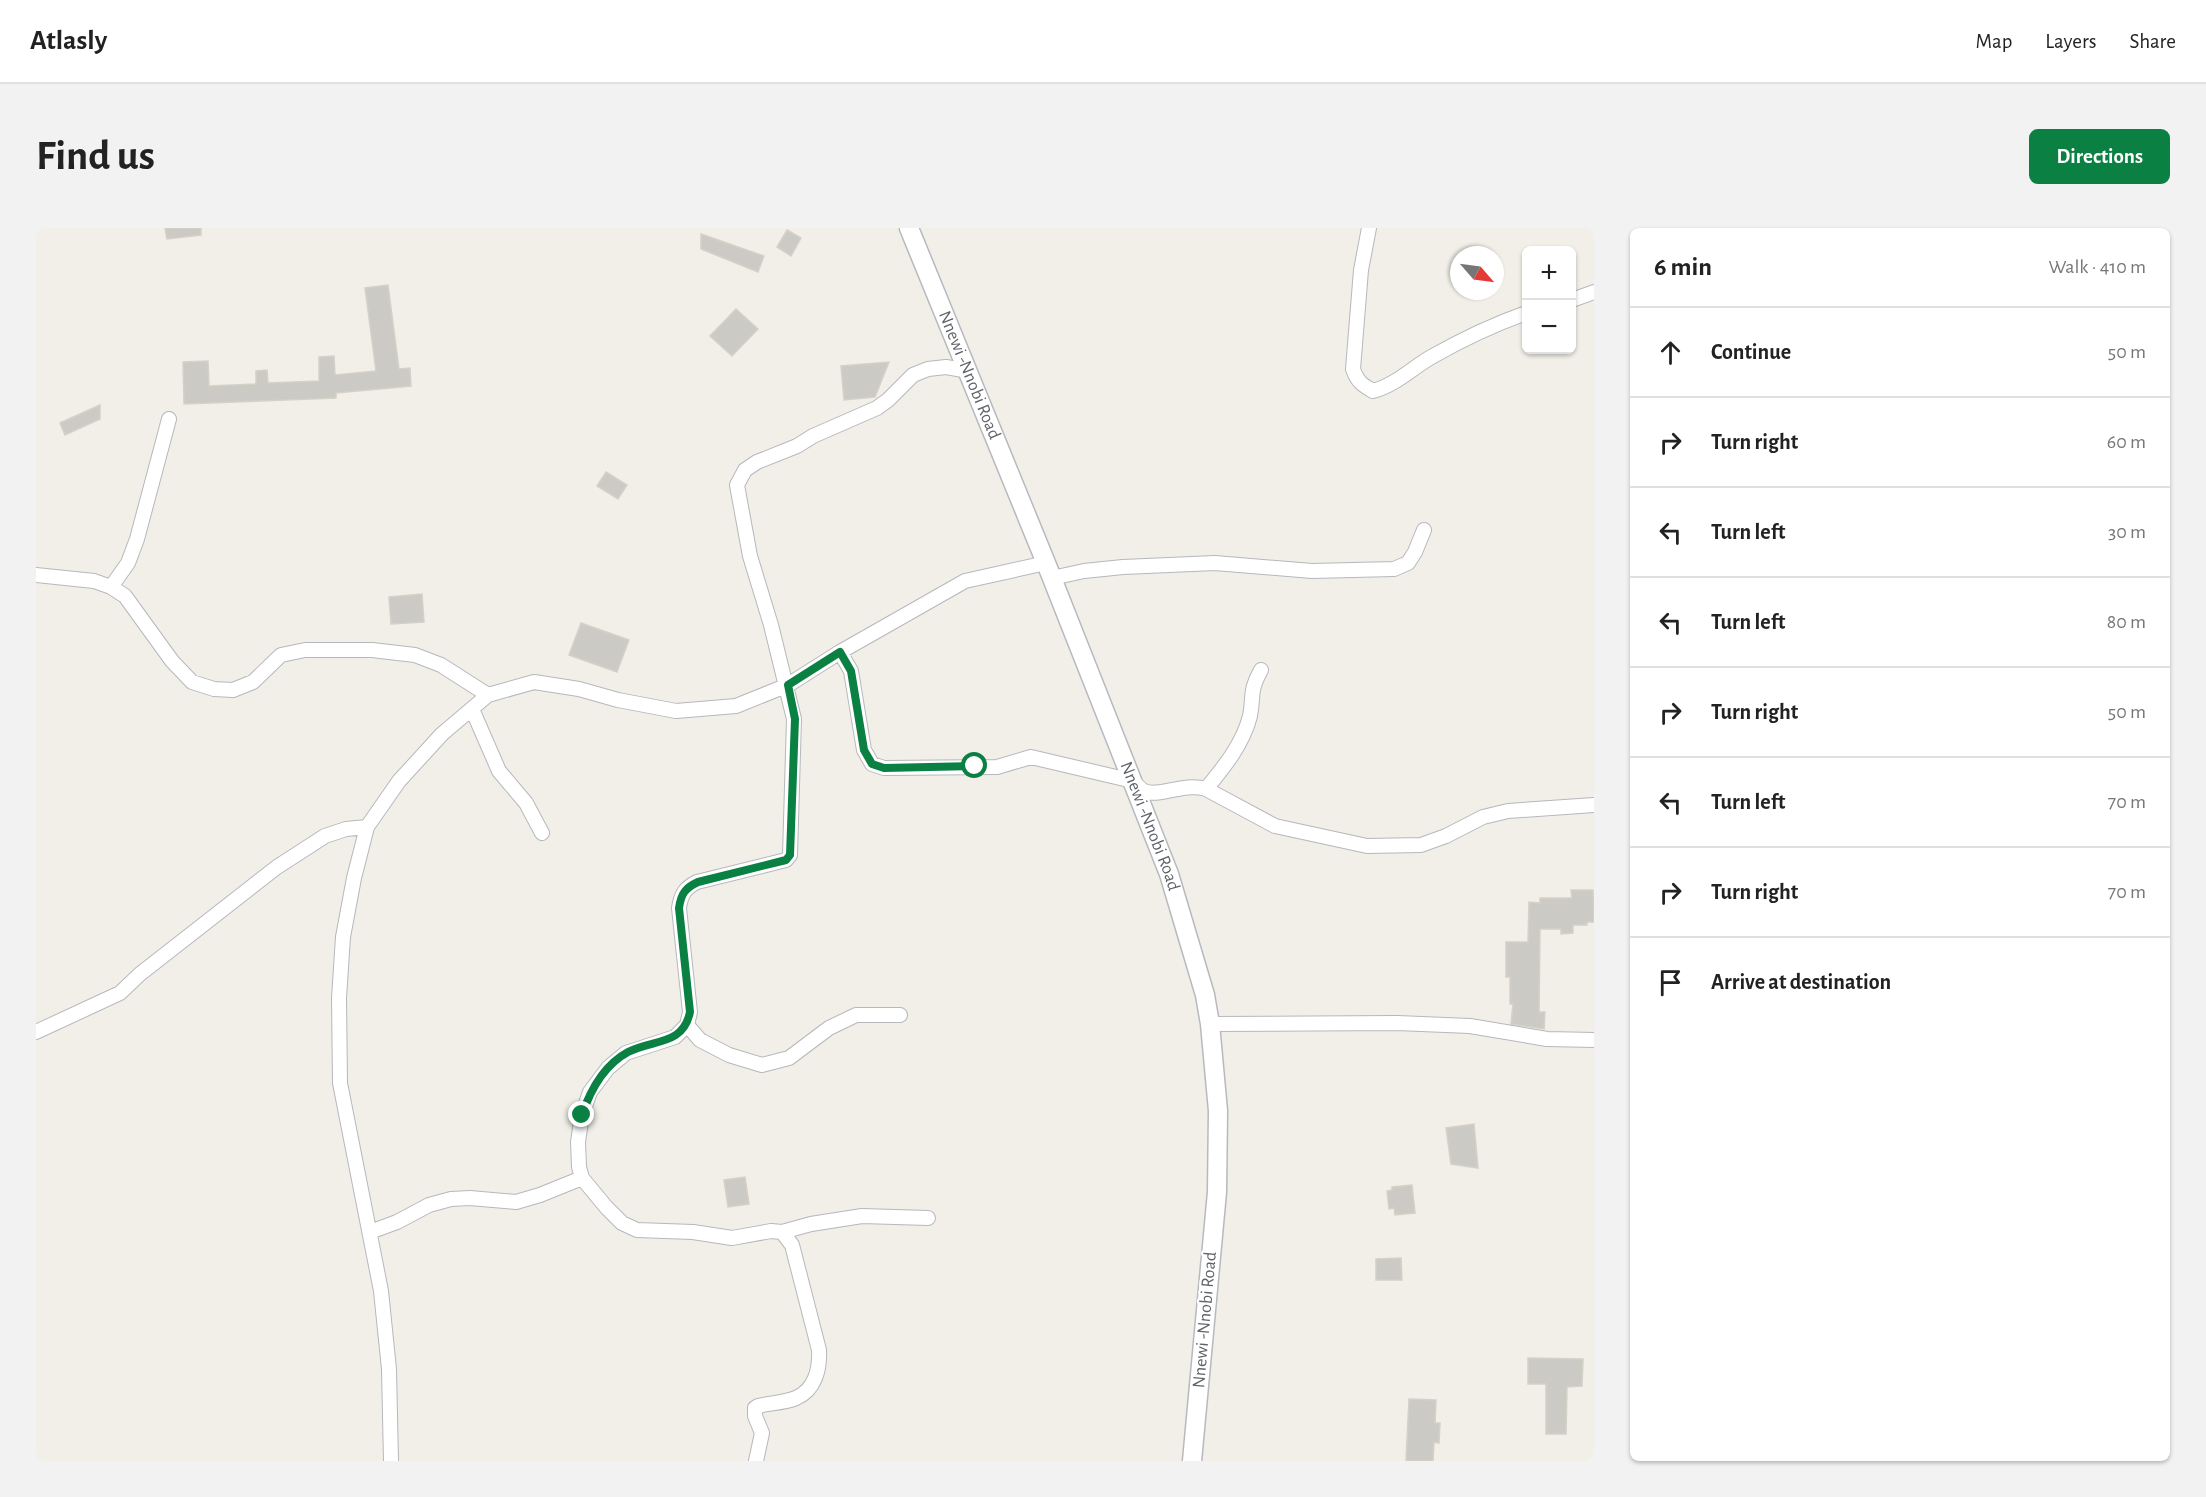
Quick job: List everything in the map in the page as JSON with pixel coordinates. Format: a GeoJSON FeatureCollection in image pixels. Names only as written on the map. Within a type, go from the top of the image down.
{"type":"FeatureCollection","features":[{"type":"Feature","properties":{"kind":"main road","name":"Nnewi -Nnobi Road"},"geometry":{"type":"LineString","coordinates":[[909,228],[969,371],[1169,874],[1205,995],[1218,1111],[1217,1192],[1192,1461]]}},
{"type":"Feature","properties":{"kind":"street"},"geometry":{"type":"LineString","coordinates":[[1369,228],[1361,270],[1353,369],[1357,380],[1373,391],[1384,388],[1431,357],[1477,333],[1522,315]]}},
{"type":"Feature","properties":{"kind":"street"},"geometry":{"type":"LineString","coordinates":[[1576,299],[1594,292]]}},
{"type":"Feature","properties":{"kind":"street"},"geometry":{"type":"LineString","coordinates":[[928,1218],[862,1216],[811,1224],[782,1232],[771,1231],[732,1238],[693,1232],[637,1230],[622,1222],[606,1207],[582,1178],[578,1142],[582,1115],[590,1092],[608,1068],[626,1053],[675,1037],[687,1024],[690,1012],[679,908],[681,896],[687,888],[698,882],[786,860],[790,855],[795,719],[788,685],[750,556],[737,485],[745,470],[757,462],[797,446],[813,436],[877,408],[913,375],[928,369],[946,367],[969,371]]}},
{"type":"Feature","properties":{"kind":"street"},"geometry":{"type":"LineString","coordinates":[[111,586],[128,563],[137,539],[169,419]]}},
{"type":"Feature","properties":{"kind":"street"},"geometry":{"type":"LineString","coordinates":[[391,1461],[387,1358],[381,1291],[340,1083],[339,998],[343,937],[354,878],[367,827],[399,782],[442,734],[488,695],[534,682],[579,689],[618,700],[676,711],[736,706],[788,685],[840,652],[965,581],[1049,570],[1084,571],[1215,563],[1312,571],[1394,569],[1408,563],[1424,530]]}},
{"type":"Feature","properties":{"kind":"street"},"geometry":{"type":"LineString","coordinates":[[36,575],[94,581],[111,586],[125,596],[172,661],[192,682],[214,689],[233,690],[253,682],[281,655],[306,650],[372,650],[415,655],[441,664],[488,695]]}},
{"type":"Feature","properties":{"kind":"street"},"geometry":{"type":"LineString","coordinates":[[840,652],[851,671],[864,750],[872,764],[884,768],[997,767],[1031,757],[1133,781],[1144,791],[1154,794],[1195,786],[1206,789],[1275,826],[1367,846],[1421,845],[1446,836],[1483,817],[1508,811],[1594,805]]}},
{"type":"Feature","properties":{"kind":"street"},"geometry":{"type":"LineString","coordinates":[[1206,789],[1238,746],[1250,714],[1252,685],[1261,670]]}},
{"type":"Feature","properties":{"kind":"street"},"geometry":{"type":"LineString","coordinates":[[472,709],[499,771],[525,803],[542,832]]}},
{"type":"Feature","properties":{"kind":"street"},"geometry":{"type":"LineString","coordinates":[[36,1032],[120,993],[140,974],[278,867],[326,836],[346,829],[367,827]]}},
{"type":"Feature","properties":{"kind":"street"},"geometry":{"type":"LineString","coordinates":[[687,1024],[700,1040],[729,1054],[762,1065],[789,1058],[829,1028],[856,1015],[900,1015]]}},
{"type":"Feature","properties":{"kind":"street"},"geometry":{"type":"LineString","coordinates":[[1210,1024],[1397,1023],[1470,1026],[1548,1039],[1594,1040]]}},
{"type":"Feature","properties":{"kind":"street"},"geometry":{"type":"LineString","coordinates":[[370,1232],[397,1222],[429,1205],[451,1199],[470,1198],[516,1202],[582,1178]]}},
{"type":"Feature","properties":{"kind":"street"},"geometry":{"type":"LineString","coordinates":[[756,1461],[762,1433],[755,1416],[755,1408],[797,1398],[810,1387],[817,1375],[820,1362],[819,1350],[792,1245],[782,1232]]}},
{"type":"Feature","properties":{"kind":"building"},"geometry":{"type":"Polygon","coordinates":[[[165,228],[201,228],[201,235],[167,239],[165,228]]]}},
{"type":"Feature","properties":{"kind":"building"},"geometry":{"type":"Polygon","coordinates":[[[787,230],[801,238],[791,256],[777,247],[787,230]]]}},
{"type":"Feature","properties":{"kind":"building"},"geometry":{"type":"Polygon","coordinates":[[[701,234],[764,256],[758,272],[701,249],[701,234]]]}},
{"type":"Feature","properties":{"kind":"building"},"geometry":{"type":"Polygon","coordinates":[[[388,285],[399,369],[410,368],[411,386],[336,393],[336,398],[184,404],[183,362],[208,361],[209,386],[256,384],[256,371],[267,370],[268,383],[319,381],[319,357],[334,356],[335,375],[376,371],[365,288],[388,285]]]}},
{"type":"Feature","properties":{"kind":"building"},"geometry":{"type":"Polygon","coordinates":[[[736,309],[758,329],[732,356],[710,336],[736,309]]]}},
{"type":"Feature","properties":{"kind":"building"},"geometry":{"type":"Polygon","coordinates":[[[889,362],[875,397],[844,400],[841,366],[889,362]]]}},
{"type":"Feature","properties":{"kind":"building"},"geometry":{"type":"Polygon","coordinates":[[[100,405],[100,419],[65,435],[60,423],[100,405]]]}},
{"type":"Feature","properties":{"kind":"building"},"geometry":{"type":"Polygon","coordinates":[[[606,472],[627,485],[618,499],[597,486],[606,472]]]}},
{"type":"Feature","properties":{"kind":"building"},"geometry":{"type":"Polygon","coordinates":[[[422,594],[424,622],[391,624],[389,597],[422,594]]]}},
{"type":"Feature","properties":{"kind":"building"},"geometry":{"type":"Polygon","coordinates":[[[581,623],[629,640],[617,672],[569,655],[581,623]]]}},
{"type":"Feature","properties":{"kind":"building"},"geometry":{"type":"Polygon","coordinates":[[[1571,890],[1593,890],[1594,922],[1587,922],[1587,925],[1573,925],[1573,933],[1561,934],[1561,929],[1540,929],[1539,1012],[1545,1012],[1544,1029],[1511,1024],[1513,1004],[1510,1004],[1510,977],[1506,977],[1506,942],[1528,942],[1529,902],[1540,903],[1540,898],[1572,898],[1571,890]]]}},
{"type":"Feature","properties":{"kind":"building"},"geometry":{"type":"Polygon","coordinates":[[[1474,1124],[1478,1168],[1451,1164],[1446,1128],[1474,1124]]]}},
{"type":"Feature","properties":{"kind":"building"},"geometry":{"type":"Polygon","coordinates":[[[745,1177],[749,1204],[728,1207],[724,1180],[745,1177]]]}},
{"type":"Feature","properties":{"kind":"building"},"geometry":{"type":"Polygon","coordinates":[[[1412,1185],[1415,1213],[1395,1215],[1394,1208],[1389,1209],[1387,1191],[1392,1190],[1392,1187],[1412,1185]]]}},
{"type":"Feature","properties":{"kind":"building"},"geometry":{"type":"Polygon","coordinates":[[[1401,1258],[1402,1280],[1376,1280],[1376,1259],[1401,1258]]]}},
{"type":"Feature","properties":{"kind":"building"},"geometry":{"type":"Polygon","coordinates":[[[1528,1358],[1583,1359],[1582,1386],[1567,1387],[1566,1434],[1546,1434],[1546,1384],[1528,1384],[1528,1358]]]}},
{"type":"Feature","properties":{"kind":"building"},"geometry":{"type":"Polygon","coordinates":[[[1409,1399],[1436,1400],[1435,1423],[1440,1423],[1439,1443],[1434,1442],[1433,1461],[1406,1461],[1409,1399]]]}},
{"type":"Feature","properties":{"kind":"route"},"geometry":{"type":"LineString","coordinates":[[582,1115],[590,1092],[608,1068],[626,1053],[675,1037],[687,1024],[690,1012],[679,908],[681,896],[687,888],[698,882],[786,860],[790,855],[795,719],[788,685],[840,652],[851,671],[861,738],[867,759],[872,764],[884,768],[975,766]]}}]}
